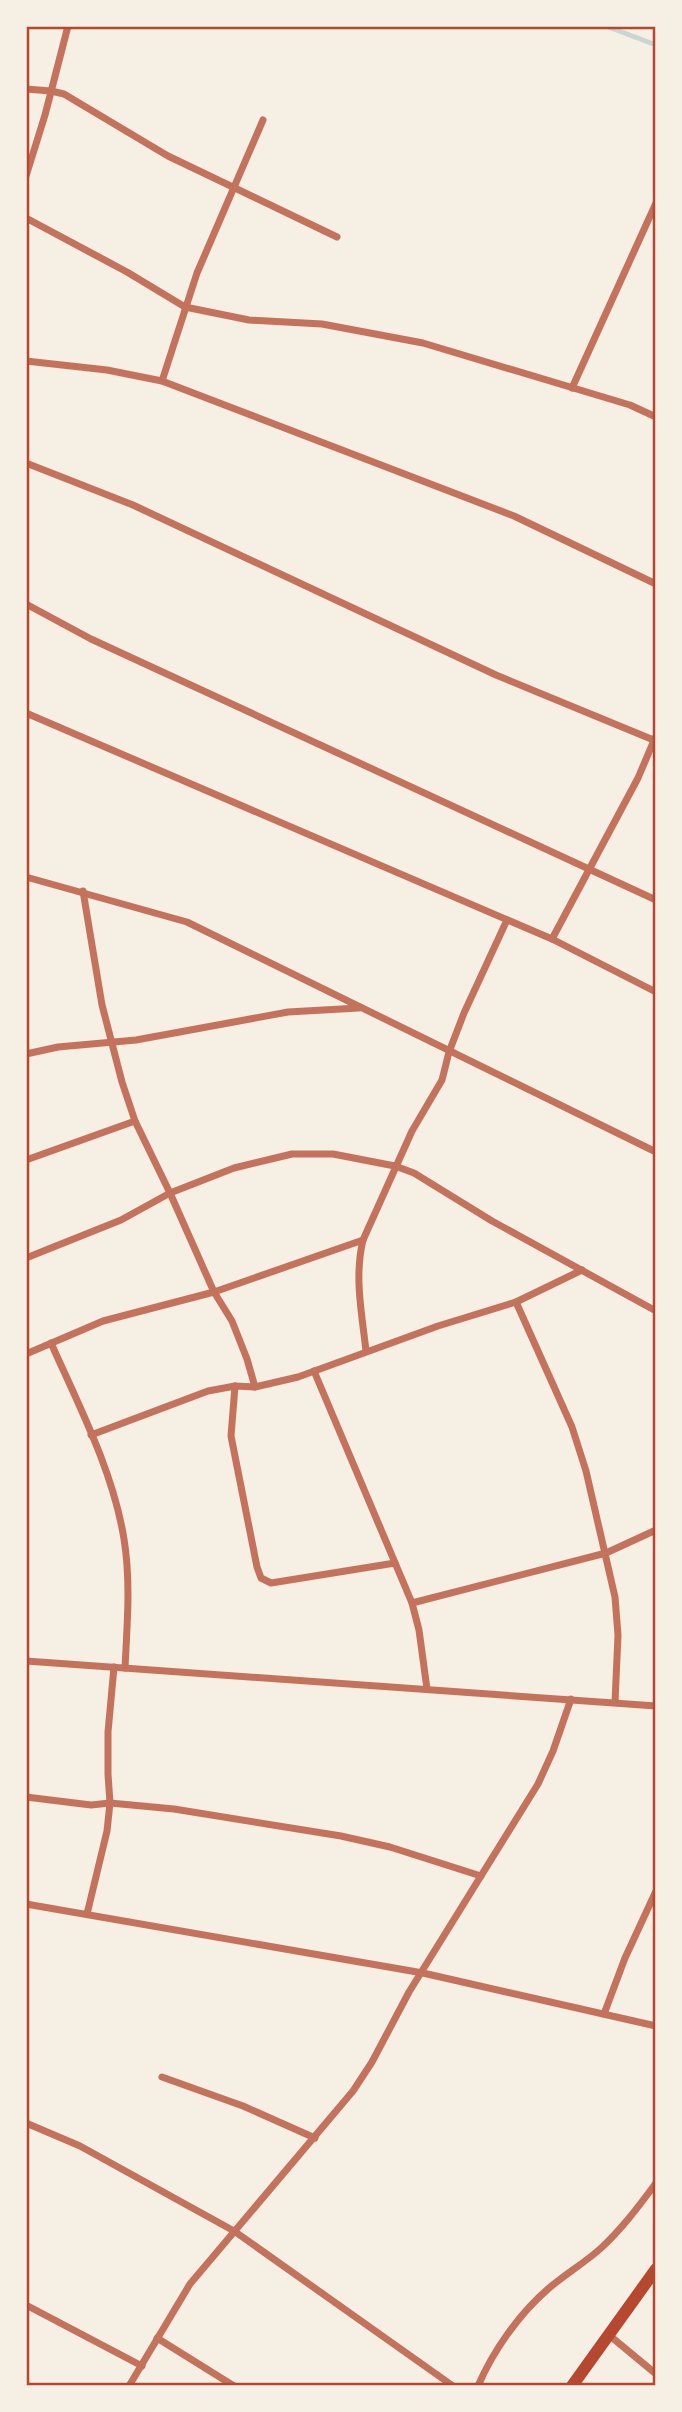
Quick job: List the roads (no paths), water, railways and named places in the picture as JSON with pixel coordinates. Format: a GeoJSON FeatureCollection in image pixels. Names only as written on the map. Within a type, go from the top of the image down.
{"type":"FeatureCollection","features":[{"type":"Feature","properties":{"kind":"main road"},"geometry":{"type":"LineString","coordinates":[[572,2386],[656,2269]]}},
{"type":"Feature","properties":{"kind":"street"},"geometry":{"type":"LineString","coordinates":[[26,176],[68,26]]}},
{"type":"Feature","properties":{"kind":"street"},"geometry":{"type":"LineString","coordinates":[[26,89],[64,94],[168,156],[337,237]]}},
{"type":"Feature","properties":{"kind":"street"},"geometry":{"type":"LineString","coordinates":[[162,381],[197,273],[263,120]]}},
{"type":"Feature","properties":{"kind":"street"},"geometry":{"type":"LineString","coordinates":[[572,388],[656,203]]}},
{"type":"Feature","properties":{"kind":"street"},"geometry":{"type":"LineString","coordinates":[[26,218],[83,247],[185,307],[249,320],[322,324],[423,344],[630,405],[656,418]]}},
{"type":"Feature","properties":{"kind":"street"},"geometry":{"type":"LineString","coordinates":[[26,361],[107,370],[162,381],[514,516],[656,584]]}},
{"type":"Feature","properties":{"kind":"street"},"geometry":{"type":"LineString","coordinates":[[26,463],[133,505],[496,675],[655,740],[638,778],[552,939]]}},
{"type":"Feature","properties":{"kind":"street"},"geometry":{"type":"LineString","coordinates":[[26,604],[91,639],[656,900]]}},
{"type":"Feature","properties":{"kind":"street"},"geometry":{"type":"LineString","coordinates":[[26,713],[552,939],[656,992]]}},
{"type":"Feature","properties":{"kind":"street"},"geometry":{"type":"LineString","coordinates":[[26,877],[187,922],[656,1152]]}},
{"type":"Feature","properties":{"kind":"street"},"geometry":{"type":"LineString","coordinates":[[83,891],[102,1005],[135,1121],[214,1292],[232,1321],[255,1387]]}},
{"type":"Feature","properties":{"kind":"street"},"geometry":{"type":"LineString","coordinates":[[366,1351],[358,1281],[359,1255],[363,1240],[412,1131],[438,1087],[449,1052],[484,967],[507,920]]}},
{"type":"Feature","properties":{"kind":"street"},"geometry":{"type":"LineString","coordinates":[[26,1054],[58,1047],[112,1043],[288,1012],[360,1008]]}},
{"type":"Feature","properties":{"kind":"street"},"geometry":{"type":"LineString","coordinates":[[26,1160],[135,1121]]}},
{"type":"Feature","properties":{"kind":"street"},"geometry":{"type":"LineString","coordinates":[[26,1258],[121,1220],[170,1193],[233,1168],[292,1154],[332,1154],[395,1166],[414,1173],[492,1221],[656,1311]]}},
{"type":"Feature","properties":{"kind":"street"},"geometry":{"type":"LineString","coordinates":[[26,1354],[103,1321],[214,1292],[363,1240]]}},
{"type":"Feature","properties":{"kind":"street"},"geometry":{"type":"LineString","coordinates":[[92,1435],[208,1391],[277,1383],[314,1371],[438,1326],[516,1302],[582,1270]]}},
{"type":"Feature","properties":{"kind":"street"},"geometry":{"type":"LineString","coordinates":[[516,1302],[572,1427],[586,1471],[615,1597],[618,1635],[615,1702]]}},
{"type":"Feature","properties":{"kind":"street"},"geometry":{"type":"LineString","coordinates":[[51,1343],[92,1435],[117,1508],[128,1575],[125,1668]]}},
{"type":"Feature","properties":{"kind":"street"},"geometry":{"type":"LineString","coordinates":[[314,1371],[412,1603],[419,1630],[427,1689]]}},
{"type":"Feature","properties":{"kind":"street"},"geometry":{"type":"LineString","coordinates":[[235,1386],[231,1436],[261,1578],[271,1583],[395,1563]]}},
{"type":"Feature","properties":{"kind":"street"},"geometry":{"type":"LineString","coordinates":[[412,1603],[606,1553],[656,1530]]}},
{"type":"Feature","properties":{"kind":"street"},"geometry":{"type":"LineString","coordinates":[[26,1652],[27,1661],[656,1706]]}},
{"type":"Feature","properties":{"kind":"street"},"geometry":{"type":"LineString","coordinates":[[87,1914],[107,1832],[110,1803],[108,1732],[114,1667]]}},
{"type":"Feature","properties":{"kind":"street"},"geometry":{"type":"LineString","coordinates":[[129,2386],[190,2284],[315,2138],[353,2091],[372,2062],[398,2010],[538,1784],[571,1699]]}},
{"type":"Feature","properties":{"kind":"street"},"geometry":{"type":"LineString","coordinates":[[26,1797],[91,1805],[110,1803],[174,1809],[341,1836],[390,1847],[481,1876]]}},
{"type":"Feature","properties":{"kind":"street"},"geometry":{"type":"LineString","coordinates":[[604,2014],[625,1958],[656,1891]]}},
{"type":"Feature","properties":{"kind":"street"},"geometry":{"type":"LineString","coordinates":[[26,1904],[422,1973],[656,2026]]}},
{"type":"Feature","properties":{"kind":"street"},"geometry":{"type":"LineString","coordinates":[[162,2077],[243,2106],[315,2138]]}},
{"type":"Feature","properties":{"kind":"street"},"geometry":{"type":"LineString","coordinates":[[26,2123],[80,2146],[234,2231],[453,2386]]}},
{"type":"Feature","properties":{"kind":"street"},"geometry":{"type":"LineString","coordinates":[[478,2386],[487,2365],[526,2313],[548,2290],[601,2248],[625,2224],[656,2183]]}},
{"type":"Feature","properties":{"kind":"street"},"geometry":{"type":"LineString","coordinates":[[26,2305],[142,2366]]}},
{"type":"Feature","properties":{"kind":"street"},"geometry":{"type":"LineString","coordinates":[[609,2335],[656,2374]]}},
{"type":"Feature","properties":{"kind":"street"},"geometry":{"type":"LineString","coordinates":[[157,2337],[234,2386]]}},
{"type":"Feature","properties":{"kind":"waterway"},"geometry":{"type":"LineString","coordinates":[[606,26],[656,45]]}}]}
